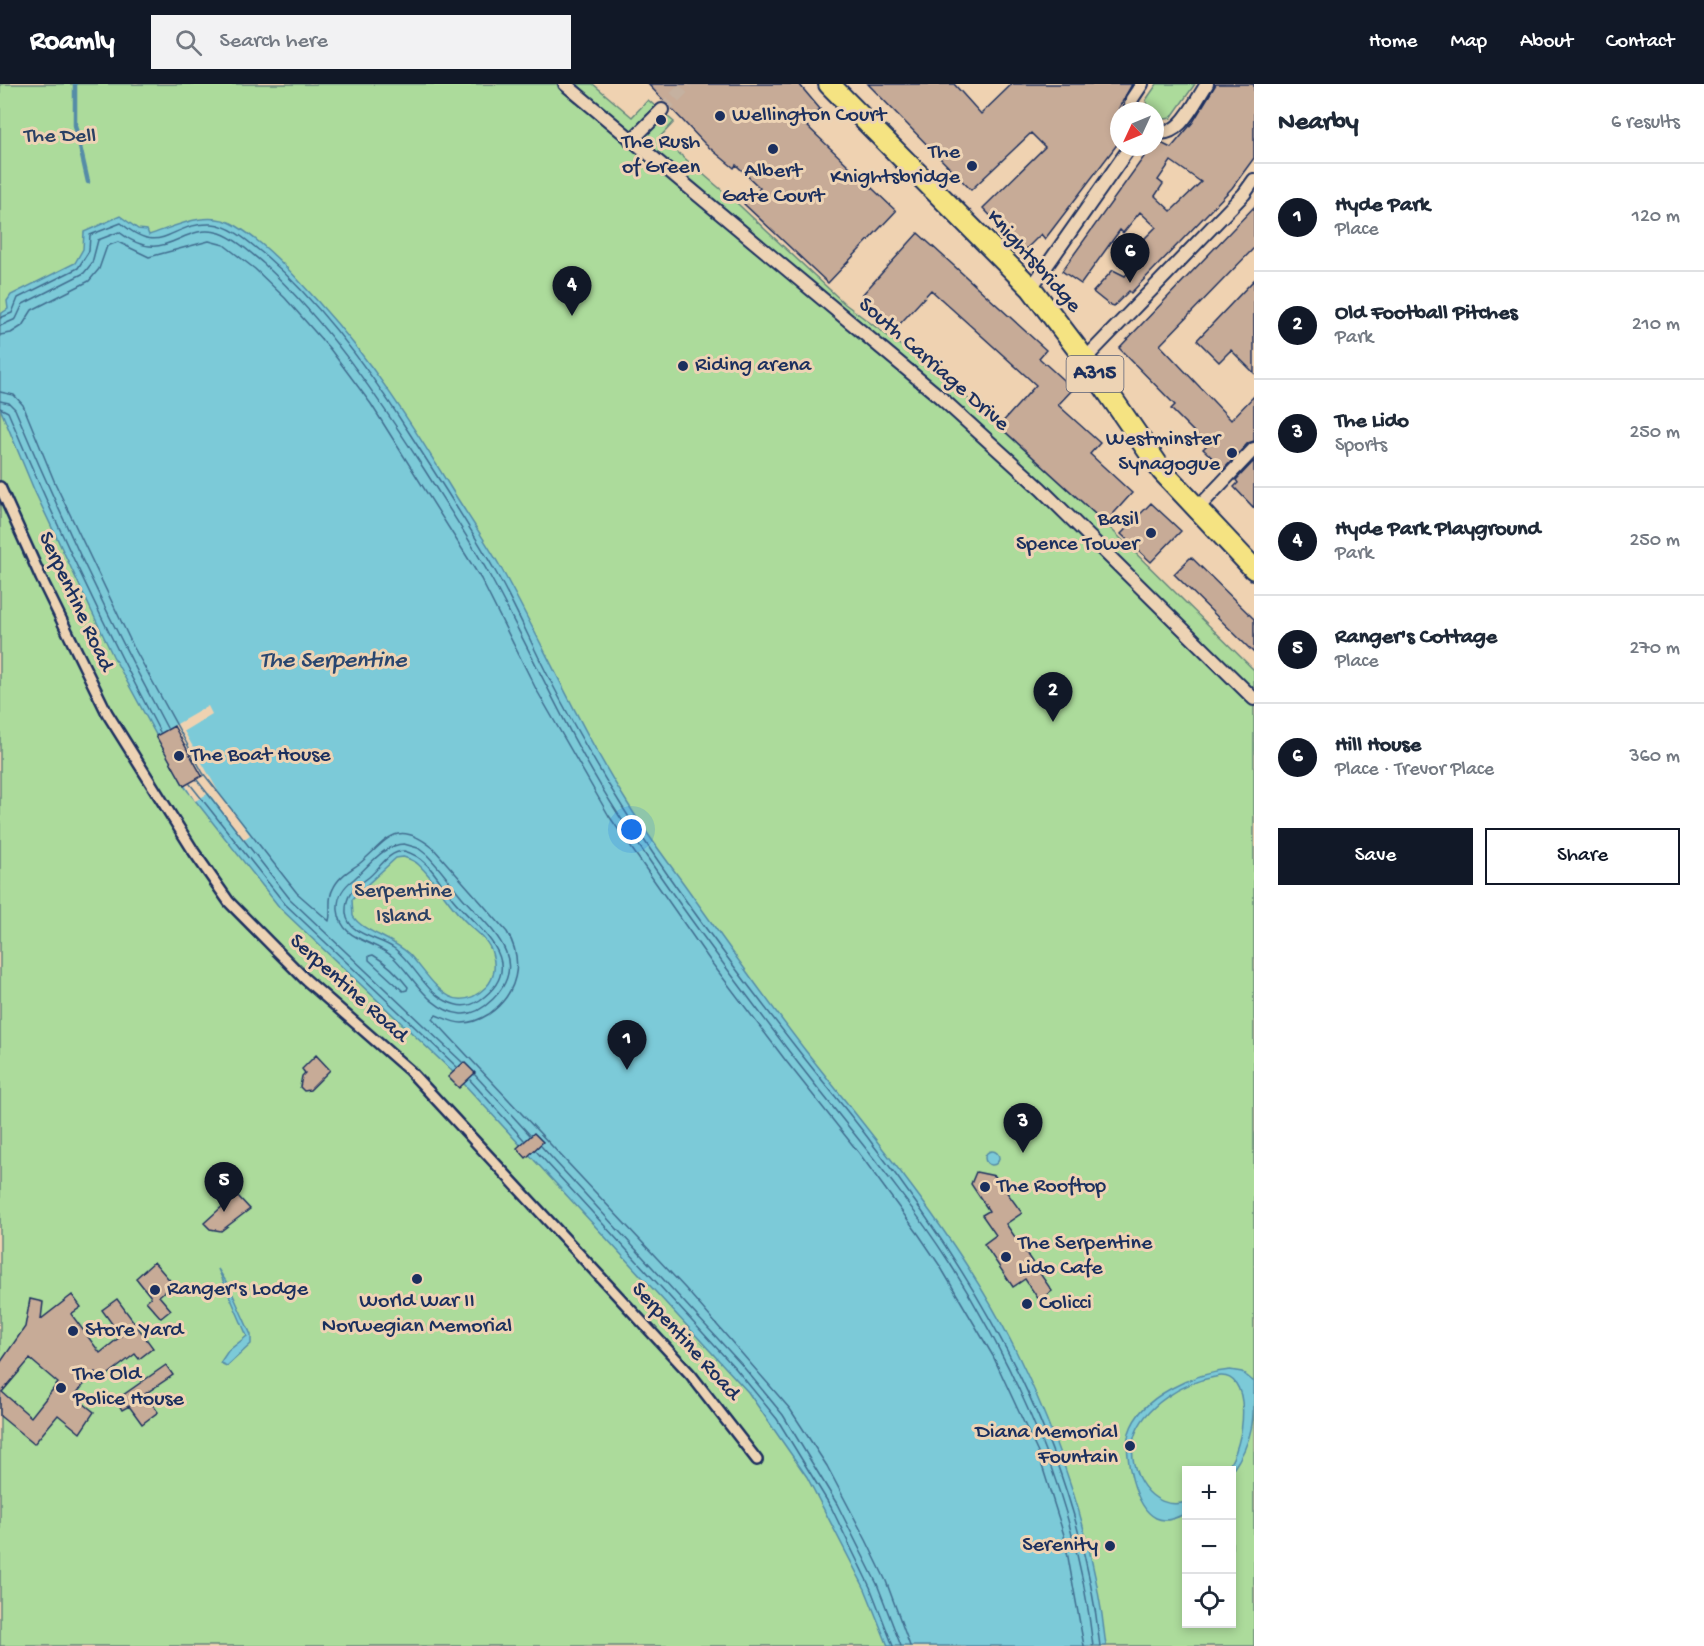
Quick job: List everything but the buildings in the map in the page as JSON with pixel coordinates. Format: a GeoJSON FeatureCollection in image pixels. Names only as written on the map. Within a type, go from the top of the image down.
{"type":"FeatureCollection","features":[{"type":"Feature","properties":{"kind":"main road","name":"Knightsbridge"},"geometry":{"type":"LineString","coordinates":[[829,84],[1030,288],[1085,359],[1145,449],[1197,509],[1254,569]]}},
{"type":"Feature","properties":{"kind":"street","name":"South Carriage Drive"},"geometry":{"type":"LineString","coordinates":[[565,84],[940,397],[1041,489],[1254,699]]}},
{"type":"Feature","properties":{"kind":"street"},"geometry":{"type":"LineString","coordinates":[[1131,102],[1142,84]]}},
{"type":"Feature","properties":{"kind":"street"},"geometry":{"type":"LineString","coordinates":[[1164,133],[1177,127],[1207,84]]}},
{"type":"Feature","properties":{"kind":"street"},"geometry":{"type":"LineString","coordinates":[[631,141],[662,110]]}},
{"type":"Feature","properties":{"kind":"street"},"geometry":{"type":"LineString","coordinates":[[1030,288],[1124,156]]}},
{"type":"Feature","properties":{"kind":"street"},"geometry":{"type":"LineString","coordinates":[[1085,359],[1220,219],[1254,180]]}},
{"type":"Feature","properties":{"kind":"street"},"geometry":{"type":"LineString","coordinates":[[1197,509],[1254,449]]}},
{"type":"Feature","properties":{"kind":"street","name":"Serpentine Road"},"geometry":{"type":"LineString","coordinates":[[0,487],[41,578],[107,713],[164,806],[229,902],[305,979],[409,1070],[691,1376],[757,1460]]}},
{"type":"Feature","properties":{"kind":"green space","name":"Serpentine Island"},"geometry":{"type":"Polygon","coordinates":[[[0,84],[593,84],[632,117],[648,100],[674,122],[660,137],[739,205],[845,304],[952,384],[1105,523],[1254,670],[1254,1646],[0,1646],[0,84]]]}},
{"type":"Feature","properties":{"kind":"green space"},"geometry":{"type":"Polygon","coordinates":[[[1157,84],[1195,84],[1171,118],[1164,119],[1164,102],[1146,102],[1157,84]]]}},
{"type":"Feature","properties":{"kind":"water","name":"The Serpentine"},"geometry":{"type":"Polygon","coordinates":[[[120,216],[138,229],[147,230],[149,235],[203,219],[225,220],[235,225],[270,251],[290,272],[356,346],[389,391],[495,558],[594,746],[641,825],[774,1009],[918,1194],[970,1270],[993,1309],[1032,1384],[1074,1493],[1094,1569],[1106,1646],[888,1646],[865,1589],[807,1477],[748,1392],[453,1072],[280,908],[184,786],[113,656],[35,492],[0,408],[0,320],[2,313],[8,309],[7,301],[11,295],[75,263],[83,249],[84,232],[120,216]],[[403,857],[396,858],[357,894],[352,900],[353,916],[363,926],[402,948],[434,984],[452,998],[462,999],[474,996],[486,987],[493,975],[494,962],[491,949],[455,911],[426,872],[415,862],[403,857]]]}},
{"type":"Feature","properties":{"kind":"water"},"geometry":{"type":"Polygon","coordinates":[[[989,1151],[995,1151],[999,1158],[995,1165],[989,1165],[985,1161],[985,1155],[989,1151]]]}},
{"type":"Feature","properties":{"kind":"water"},"geometry":{"type":"Polygon","coordinates":[[[218,1269],[229,1286],[251,1335],[251,1344],[227,1366],[220,1363],[228,1351],[247,1336],[218,1269]]]}},
{"type":"Feature","properties":{"kind":"water","name":"Diana Memorial Fountain"},"geometry":{"type":"Polygon","coordinates":[[[1230,1370],[1242,1372],[1254,1382],[1254,1407],[1249,1439],[1245,1449],[1235,1466],[1228,1466],[1238,1444],[1243,1410],[1241,1395],[1236,1384],[1227,1377],[1203,1380],[1166,1397],[1155,1406],[1139,1426],[1134,1438],[1133,1450],[1138,1475],[1152,1495],[1173,1504],[1182,1503],[1182,1515],[1168,1520],[1156,1518],[1142,1503],[1132,1480],[1128,1454],[1129,1433],[1144,1408],[1157,1398],[1186,1381],[1230,1370]]]}},
{"type":"Feature","properties":{"kind":"pier"},"geometry":{"type":"Polygon","coordinates":[[[208,706],[212,714],[184,731],[221,796],[250,835],[243,840],[209,793],[195,801],[156,736],[208,706]]]}},
{"type":"Feature","properties":{"kind":"waterway","name":"The Dell"},"geometry":{"type":"LineString","coordinates":[[75,84],[75,125],[88,182]]}},
{"type":"Feature","properties":{"kind":"tunnel"},"geometry":{"type":"LineString","coordinates":[[662,110],[688,84]]}},
{"type":"Feature","properties":{"kind":"place","name":"Wellington Court"},"geometry":{"type":"Point","coordinates":[720,116]}},
{"type":"Feature","properties":{"kind":"place","name":"The Rush of Green"},"geometry":{"type":"Point","coordinates":[661,120]}},
{"type":"Feature","properties":{"kind":"place","name":"Albert Gate Court"},"geometry":{"type":"Point","coordinates":[773,149]}},
{"type":"Feature","properties":{"kind":"place","name":"The Knightsbridge"},"geometry":{"type":"Point","coordinates":[972,166]}},
{"type":"Feature","properties":{"kind":"place","name":"Hill House"},"geometry":{"type":"Point","coordinates":[1130,283]}},
{"type":"Feature","properties":{"kind":"place","name":"Hyde Park Playground"},"geometry":{"type":"Point","coordinates":[572,316]}},
{"type":"Feature","properties":{"kind":"place","name":"Riding arena"},"geometry":{"type":"Point","coordinates":[683,366]}},
{"type":"Feature","properties":{"kind":"place","name":"Westminster Synagogue"},"geometry":{"type":"Point","coordinates":[1232,453]}},
{"type":"Feature","properties":{"kind":"place","name":"Basil Spence Tower"},"geometry":{"type":"Point","coordinates":[1151,533]}},
{"type":"Feature","properties":{"kind":"place","name":"Old Football Pitches"},"geometry":{"type":"Point","coordinates":[1053,722]}},
{"type":"Feature","properties":{"kind":"place","name":"The Boat House"},"geometry":{"type":"Point","coordinates":[179,756]}},
{"type":"Feature","properties":{"kind":"place","name":"Hyde Park"},"geometry":{"type":"Point","coordinates":[627,1070]}},
{"type":"Feature","properties":{"kind":"place","name":"The Lido"},"geometry":{"type":"Point","coordinates":[1023,1153]}},
{"type":"Feature","properties":{"kind":"place","name":"The Rooftop"},"geometry":{"type":"Point","coordinates":[985,1187]}},
{"type":"Feature","properties":{"kind":"place","name":"Ranger's Cottage"},"geometry":{"type":"Point","coordinates":[224,1212]}},
{"type":"Feature","properties":{"kind":"place","name":"The Serpentine Lido Cafe"},"geometry":{"type":"Point","coordinates":[1006,1257]}},
{"type":"Feature","properties":{"kind":"place","name":"World War II Norwegian Memorial"},"geometry":{"type":"Point","coordinates":[417,1279]}},
{"type":"Feature","properties":{"kind":"place","name":"Ranger's Lodge"},"geometry":{"type":"Point","coordinates":[155,1290]}},
{"type":"Feature","properties":{"kind":"place","name":"Colicci"},"geometry":{"type":"Point","coordinates":[1027,1304]}},
{"type":"Feature","properties":{"kind":"place","name":"Store Yard"},"geometry":{"type":"Point","coordinates":[73,1331]}},
{"type":"Feature","properties":{"kind":"place","name":"The Old Police House"},"geometry":{"type":"Point","coordinates":[61,1388]}},
{"type":"Feature","properties":{"kind":"place","name":"Diana Memorial Fountain"},"geometry":{"type":"Point","coordinates":[1130,1446]}},
{"type":"Feature","properties":{"kind":"place","name":"Serenity"},"geometry":{"type":"Point","coordinates":[1110,1546]}}]}
